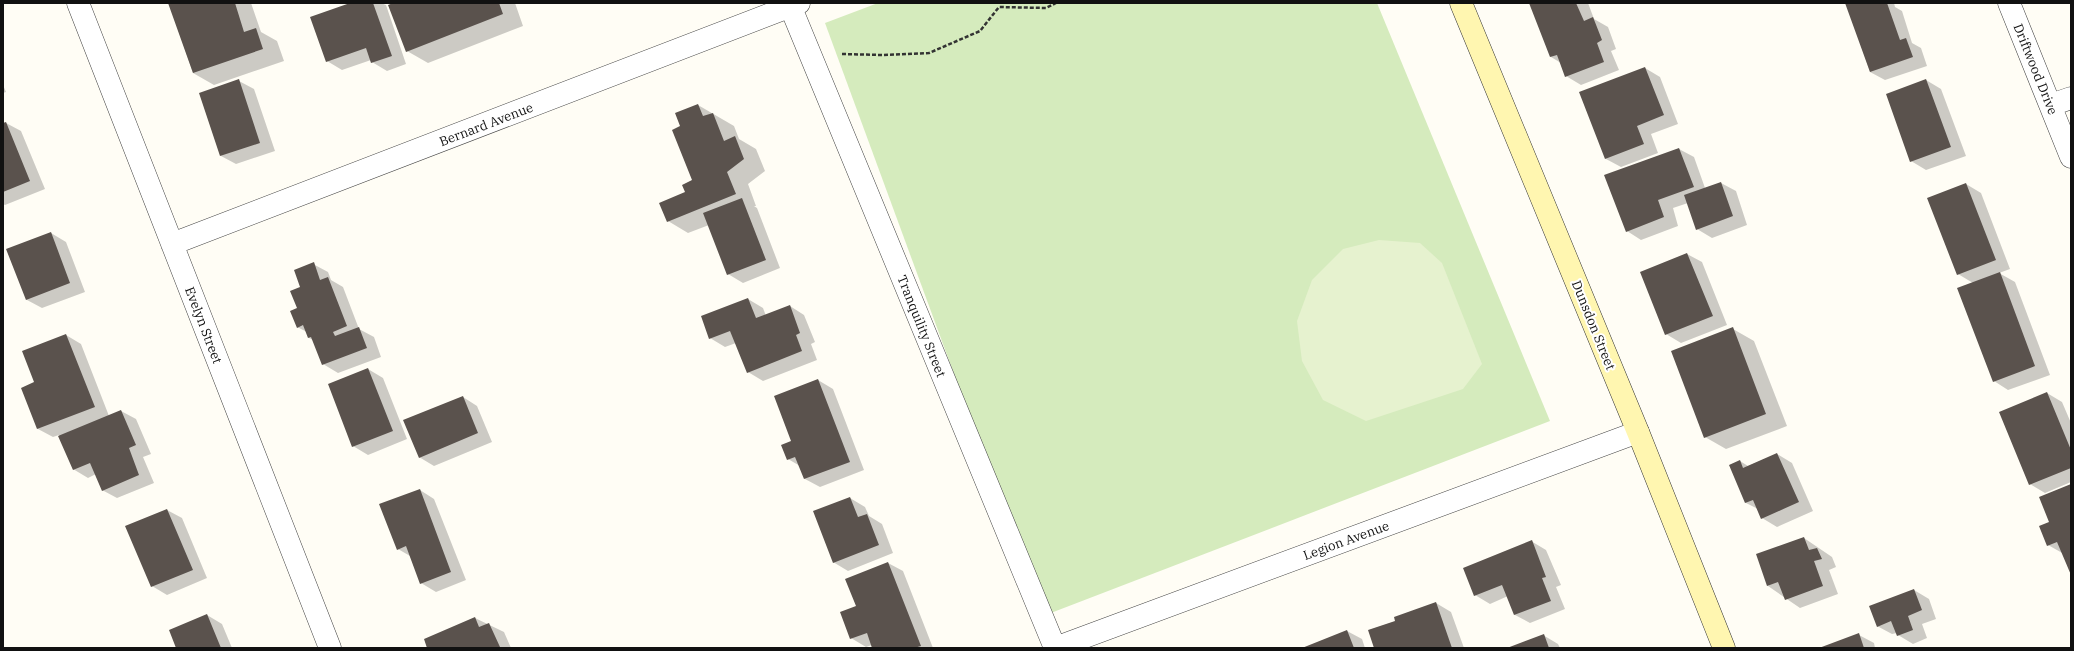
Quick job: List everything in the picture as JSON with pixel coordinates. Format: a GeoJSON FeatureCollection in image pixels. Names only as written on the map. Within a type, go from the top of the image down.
{"type":"FeatureCollection","features":[{"type":"Feature","properties":{"kind":"main road","name":"Dunsdon Street"},"geometry":{"type":"LineString","coordinates":[[1461,3],[1638,432],[1724,648]]}},
{"type":"Feature","properties":{"kind":"street","name":"Evelyn Street"},"geometry":{"type":"LineString","coordinates":[[78,3],[330,648]]}},
{"type":"Feature","properties":{"kind":"street","name":"Driftwood Drive"},"geometry":{"type":"LineString","coordinates":[[2009,3],[2061,102],[2071,157]]}},
{"type":"Feature","properties":{"kind":"street","name":"Bernard Avenue"},"geometry":{"type":"LineString","coordinates":[[172,244],[793,4]]}},
{"type":"Feature","properties":{"kind":"street","name":"Tranquility Street"},"geometry":{"type":"LineString","coordinates":[[793,4],[810,54],[1055,648]]}},
{"type":"Feature","properties":{"kind":"street","name":"Legion Avenue"},"geometry":{"type":"LineString","coordinates":[[1055,648],[1638,432]]}},
{"type":"Feature","properties":{"kind":"path"},"geometry":{"type":"LineString","coordinates":[[810,54],[883,55],[929,53],[980,31],[999,7],[1046,8],[1056,3]]}},
{"type":"Feature","properties":{"kind":"green space"},"geometry":{"type":"Polygon","coordinates":[[[878,3],[1377,3],[1550,421],[1043,616],[825,23],[878,3]]]}},
{"type":"Feature","properties":{"kind":"green space"},"geometry":{"type":"Polygon","coordinates":[[[1379,240],[1420,243],[1442,263],[1482,364],[1463,389],[1366,421],[1323,400],[1302,361],[1297,321],[1312,280],[1343,249],[1379,240]]]}},
{"type":"Feature","properties":{"kind":"building"},"geometry":{"type":"Polygon","coordinates":[[[168,3],[235,3],[244,32],[256,28],[263,49],[193,73],[168,3]]]}},
{"type":"Feature","properties":{"kind":"building"},"geometry":{"type":"Polygon","coordinates":[[[350,3],[373,3],[392,56],[371,63],[366,48],[326,62],[310,17],[350,3]]]}},
{"type":"Feature","properties":{"kind":"building"},"geometry":{"type":"Polygon","coordinates":[[[393,3],[499,3],[503,14],[406,52],[388,5],[393,3]]]}},
{"type":"Feature","properties":{"kind":"building"},"geometry":{"type":"Polygon","coordinates":[[[1529,3],[1576,3],[1584,21],[1593,17],[1602,40],[1597,43],[1604,62],[1565,77],[1557,55],[1550,57],[1529,3]]]}},
{"type":"Feature","properties":{"kind":"building"},"geometry":{"type":"Polygon","coordinates":[[[1845,3],[1887,3],[1900,40],[1906,38],[1913,57],[1870,72],[1845,3]]]}},
{"type":"Feature","properties":{"kind":"building"},"geometry":{"type":"Polygon","coordinates":[[[1645,67],[1664,115],[1637,126],[1644,144],[1605,159],[1579,92],[1645,67]]]}},
{"type":"Feature","properties":{"kind":"building"},"geometry":{"type":"Polygon","coordinates":[[[239,79],[260,143],[220,156],[199,93],[239,79]]]}},
{"type":"Feature","properties":{"kind":"building"},"geometry":{"type":"Polygon","coordinates":[[[1926,79],[1951,147],[1910,162],[1886,94],[1926,79]]]}},
{"type":"Feature","properties":{"kind":"building"},"geometry":{"type":"Polygon","coordinates":[[[698,104],[703,116],[713,113],[724,141],[735,136],[744,159],[727,172],[736,194],[667,222],[659,203],[685,192],[682,185],[692,180],[672,130],[680,126],[675,113],[698,104]]]}},
{"type":"Feature","properties":{"kind":"building"},"geometry":{"type":"Polygon","coordinates":[[[6,122],[30,181],[3,192],[3,123],[6,122]]]}},
{"type":"Feature","properties":{"kind":"building"},"geometry":{"type":"Polygon","coordinates":[[[1679,148],[1694,187],[1658,200],[1664,217],[1626,232],[1604,175],[1679,148]]]}},
{"type":"Feature","properties":{"kind":"building"},"geometry":{"type":"Polygon","coordinates":[[[1721,182],[1733,216],[1696,230],[1684,195],[1721,182]]]}},
{"type":"Feature","properties":{"kind":"building"},"geometry":{"type":"Polygon","coordinates":[[[1966,183],[1996,260],[1957,275],[1927,198],[1966,183]]]}},
{"type":"Feature","properties":{"kind":"building"},"geometry":{"type":"Polygon","coordinates":[[[742,198],[766,260],[727,275],[703,213],[742,198]]]}},
{"type":"Feature","properties":{"kind":"building"},"geometry":{"type":"Polygon","coordinates":[[[51,232],[70,283],[26,300],[6,249],[51,232]]]}},
{"type":"Feature","properties":{"kind":"building"},"geometry":{"type":"Polygon","coordinates":[[[1687,253],[1713,316],[1665,335],[1640,272],[1687,253]]]}},
{"type":"Feature","properties":{"kind":"building"},"geometry":{"type":"Polygon","coordinates":[[[314,262],[320,280],[328,277],[347,326],[333,332],[335,336],[359,327],[367,348],[322,365],[311,337],[308,338],[303,325],[297,328],[290,311],[297,308],[290,291],[300,287],[294,270],[314,262]]]}},
{"type":"Feature","properties":{"kind":"building"},"geometry":{"type":"Polygon","coordinates":[[[2000,272],[2035,366],[1993,382],[1957,288],[2000,272]]]}},
{"type":"Feature","properties":{"kind":"building"},"geometry":{"type":"Polygon","coordinates":[[[748,298],[756,318],[790,305],[800,333],[796,335],[802,351],[747,373],[730,331],[709,339],[701,316],[748,298]]]}},
{"type":"Feature","properties":{"kind":"building"},"geometry":{"type":"Polygon","coordinates":[[[1733,327],[1766,414],[1704,438],[1671,351],[1733,327]]]}},
{"type":"Feature","properties":{"kind":"building"},"geometry":{"type":"Polygon","coordinates":[[[66,334],[95,407],[37,429],[21,388],[34,382],[22,351],[66,334]]]}},
{"type":"Feature","properties":{"kind":"building"},"geometry":{"type":"Polygon","coordinates":[[[368,368],[393,431],[352,447],[328,384],[368,368]]]}},
{"type":"Feature","properties":{"kind":"building"},"geometry":{"type":"Polygon","coordinates":[[[818,379],[850,462],[804,479],[795,457],[787,460],[781,445],[791,441],[774,396],[818,379]]]}},
{"type":"Feature","properties":{"kind":"building"},"geometry":{"type":"Polygon","coordinates":[[[2047,392],[2071,450],[2071,468],[2029,485],[1999,412],[2047,392]]]}},
{"type":"Feature","properties":{"kind":"building"},"geometry":{"type":"Polygon","coordinates":[[[463,396],[478,433],[419,458],[403,420],[463,396]]]}},
{"type":"Feature","properties":{"kind":"building"},"geometry":{"type":"Polygon","coordinates":[[[121,410],[136,445],[129,448],[139,475],[102,491],[90,463],[73,470],[58,436],[121,410]]]}},
{"type":"Feature","properties":{"kind":"building"},"geometry":{"type":"Polygon","coordinates":[[[1777,453],[1799,502],[1761,519],[1753,500],[1745,503],[1729,465],[1740,460],[1743,468],[1777,453]]]}},
{"type":"Feature","properties":{"kind":"building"},"geometry":{"type":"Polygon","coordinates":[[[2071,484],[2071,575],[2057,542],[2047,546],[2039,526],[2049,522],[2039,497],[2071,484]]]}},
{"type":"Feature","properties":{"kind":"building"},"geometry":{"type":"Polygon","coordinates":[[[420,489],[451,572],[420,584],[406,546],[397,550],[379,504],[420,489]]]}},
{"type":"Feature","properties":{"kind":"building"},"geometry":{"type":"Polygon","coordinates":[[[850,497],[858,517],[867,514],[879,545],[833,563],[813,511],[850,497]]]}},
{"type":"Feature","properties":{"kind":"building"},"geometry":{"type":"Polygon","coordinates":[[[167,509],[193,570],[151,587],[125,526],[167,509]]]}},
{"type":"Feature","properties":{"kind":"building"},"geometry":{"type":"Polygon","coordinates":[[[1804,537],[1809,550],[1817,548],[1822,559],[1814,561],[1823,586],[1785,600],[1778,582],[1767,586],[1756,554],[1804,537]]]}},
{"type":"Feature","properties":{"kind":"building"},"geometry":{"type":"Polygon","coordinates":[[[1532,540],[1546,577],[1542,578],[1551,601],[1514,615],[1502,585],[1474,596],[1463,568],[1532,540]]]}},
{"type":"Feature","properties":{"kind":"building"},"geometry":{"type":"Polygon","coordinates":[[[888,562],[921,646],[914,648],[872,648],[867,633],[850,639],[840,612],[856,606],[845,579],[888,562]]]}},
{"type":"Feature","properties":{"kind":"building"},"geometry":{"type":"Polygon","coordinates":[[[1914,589],[1922,610],[1908,616],[1913,630],[1897,636],[1891,621],[1877,627],[1869,606],[1914,589]]]}},
{"type":"Feature","properties":{"kind":"building"},"geometry":{"type":"Polygon","coordinates":[[[1436,602],[1452,648],[1374,648],[1368,630],[1395,621],[1394,617],[1436,602]]]}},
{"type":"Feature","properties":{"kind":"building"},"geometry":{"type":"Polygon","coordinates":[[[207,614],[221,648],[176,648],[169,630],[207,614]]]}},
{"type":"Feature","properties":{"kind":"building"},"geometry":{"type":"Polygon","coordinates":[[[475,617],[479,627],[489,623],[500,647],[427,648],[424,639],[475,617]]]}},
{"type":"Feature","properties":{"kind":"building"},"geometry":{"type":"Polygon","coordinates":[[[1347,630],[1354,648],[1302,648],[1347,630]]]}},
{"type":"Feature","properties":{"kind":"building"},"geometry":{"type":"Polygon","coordinates":[[[1859,633],[1864,648],[1819,648],[1859,633]]]}},
{"type":"Feature","properties":{"kind":"building"},"geometry":{"type":"Polygon","coordinates":[[[1544,634],[1549,648],[1507,648],[1544,634]]]}}]}
